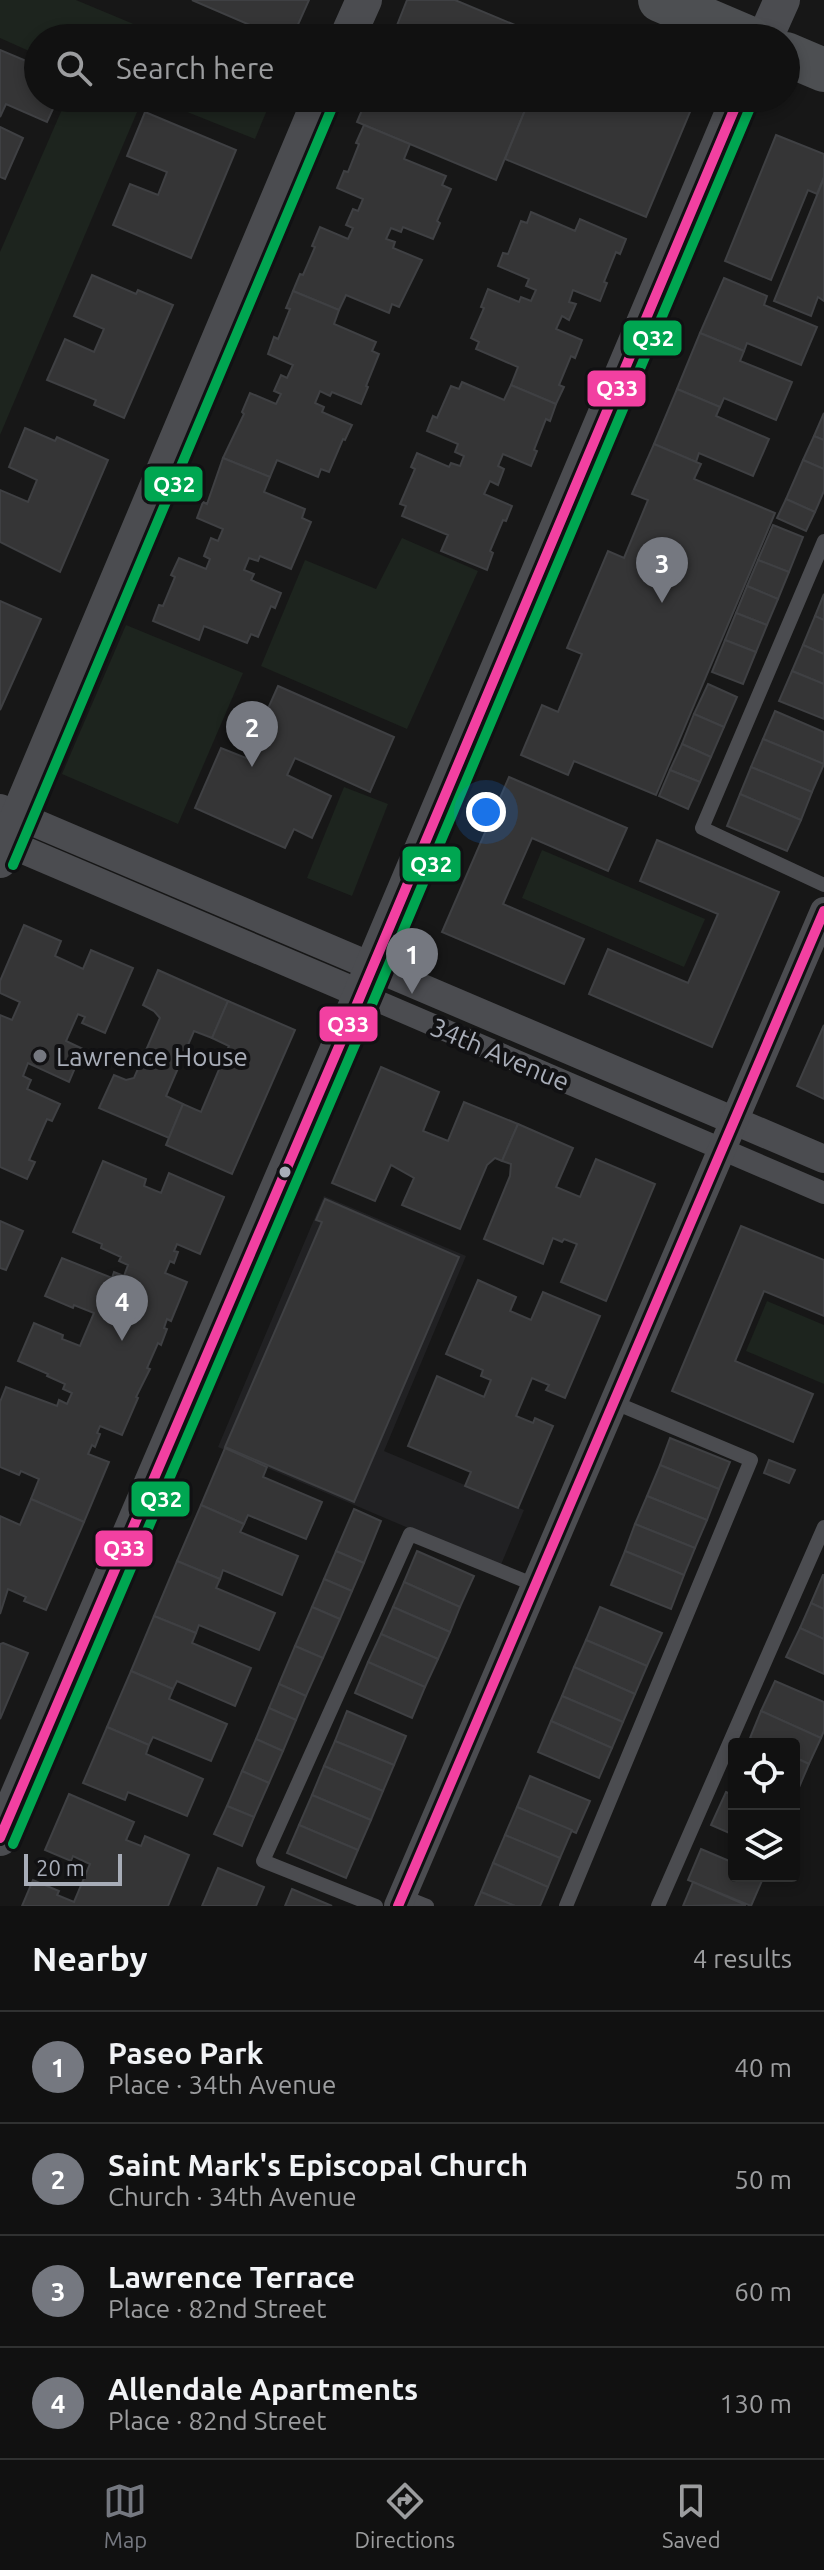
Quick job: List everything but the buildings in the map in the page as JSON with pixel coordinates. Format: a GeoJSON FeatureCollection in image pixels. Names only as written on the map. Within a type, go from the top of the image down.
{"type":"FeatureCollection","features":[{"type":"Feature","properties":{"kind":"main road"},"geometry":{"type":"LineString","coordinates":[[660,0],[716,24]]}},
{"type":"Feature","properties":{"kind":"main road"},"geometry":{"type":"LineString","coordinates":[[800,60],[824,70]]}},
{"type":"Feature","properties":{"kind":"street"},"geometry":{"type":"LineString","coordinates":[[353,24],[364,0]]}},
{"type":"Feature","properties":{"kind":"street"},"geometry":{"type":"LineString","coordinates":[[771,24],[782,0]]}},
{"type":"Feature","properties":{"kind":"street"},"geometry":{"type":"LineString","coordinates":[[5,834],[315,112]]}},
{"type":"Feature","properties":{"kind":"street"},"geometry":{"type":"LineString","coordinates":[[0,1838],[733,112]]}},
{"type":"Feature","properties":{"kind":"street","name":"34th Avenue"},"geometry":{"type":"LineString","coordinates":[[5,834],[366,981],[735,1121],[824,1159]]}},
{"type":"Feature","properties":{"kind":"street"},"geometry":{"type":"LineString","coordinates":[[401,1903],[824,911]]}},
{"type":"Feature","properties":{"kind":"street","name":"34th Avenue"},"geometry":{"type":"LineString","coordinates":[[366,981],[723,1150],[824,1193]]}},
{"type":"Feature","properties":{"kind":"lane"},"geometry":{"type":"LineString","coordinates":[[824,541],[702,828],[824,885]]}},
{"type":"Feature","properties":{"kind":"lane"},"geometry":{"type":"LineString","coordinates":[[566,1906],[751,1460],[613,1402]]}},
{"type":"Feature","properties":{"kind":"lane"},"geometry":{"type":"LineString","coordinates":[[658,1906],[824,1527]]}},
{"type":"Feature","properties":{"kind":"lane"},"geometry":{"type":"LineString","coordinates":[[401,1903],[263,1861],[410,1534],[535,1585]]}},
{"type":"Feature","properties":{"kind":"shaded area"},"geometry":{"type":"Polygon","coordinates":[[[0,0],[76,0],[133,24],[24,24],[24,49],[0,38],[0,0]]]}},
{"type":"Feature","properties":{"kind":"shaded area"},"geometry":{"type":"Polygon","coordinates":[[[61,112],[137,112],[0,435],[0,252],[61,112]]]}},
{"type":"Feature","properties":{"kind":"shaded area"},"geometry":{"type":"Polygon","coordinates":[[[187,112],[266,112],[255,139],[187,112]]]}},
{"type":"Feature","properties":{"kind":"shaded area"},"geometry":{"type":"Polygon","coordinates":[[[402,538],[478,571],[407,729],[261,666],[305,560],[376,589],[402,538]]]}},
{"type":"Feature","properties":{"kind":"shaded area"},"geometry":{"type":"Polygon","coordinates":[[[126,625],[243,673],[178,824],[62,774],[126,625]]]}},
{"type":"Feature","properties":{"kind":"shaded area"},"geometry":{"type":"Polygon","coordinates":[[[344,787],[388,804],[352,896],[307,878],[344,787]]]}},
{"type":"Feature","properties":{"kind":"shaded area"},"geometry":{"type":"Polygon","coordinates":[[[542,850],[705,919],[684,967],[522,898],[542,850]]]}},
{"type":"Feature","properties":{"kind":"shaded area"},"geometry":{"type":"Polygon","coordinates":[[[324,1196],[466,1256],[384,1451],[524,1510],[500,1567],[218,1447],[324,1196]]]}},
{"type":"Feature","properties":{"kind":"shaded area"},"geometry":{"type":"Polygon","coordinates":[[[767,1301],[824,1325],[824,1384],[746,1351],[767,1301]]]}},
{"type":"Feature","properties":{"kind":"transit line","name":"Q32"},"geometry":{"type":"LineString","coordinates":[[13,865],[330,112]]}},
{"type":"Feature","properties":{"kind":"transit line","name":"Q33"},"geometry":{"type":"LineString","coordinates":[[0,1838],[349,1023],[733,112]]}},
{"type":"Feature","properties":{"kind":"transit line","name":"Q32"},"geometry":{"type":"LineString","coordinates":[[13,1844],[362,1028],[748,112]]}},
{"type":"Feature","properties":{"kind":"transit line","name":"Q33"},"geometry":{"type":"LineString","coordinates":[[398,1906],[824,911]]}},
{"type":"Feature","properties":{"kind":"place","name":"Lawrence Terrace"},"geometry":{"type":"Point","coordinates":[662,603]}},
{"type":"Feature","properties":{"kind":"place","name":"Saint Mark's Episcopal Church"},"geometry":{"type":"Point","coordinates":[252,767]}},
{"type":"Feature","properties":{"kind":"place","name":"Paseo Park"},"geometry":{"type":"Point","coordinates":[412,994]}},
{"type":"Feature","properties":{"kind":"place","name":"Lawrence House"},"geometry":{"type":"Point","coordinates":[40,1056]}},
{"type":"Feature","properties":{"kind":"place","name":"Allendale Apartments"},"geometry":{"type":"Point","coordinates":[122,1341]}}]}
